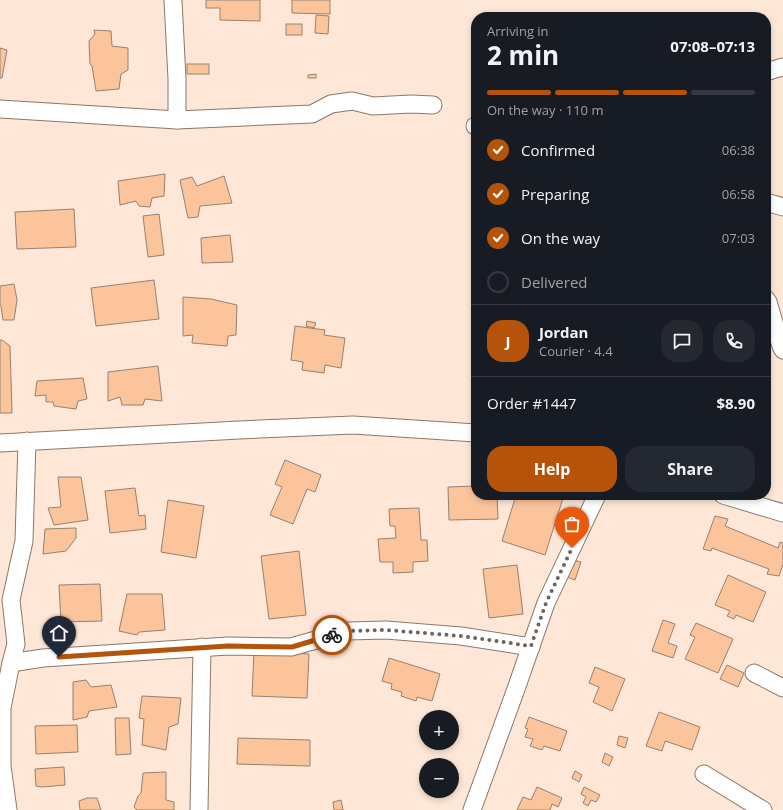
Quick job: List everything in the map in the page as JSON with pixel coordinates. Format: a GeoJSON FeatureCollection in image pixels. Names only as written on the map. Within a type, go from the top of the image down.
{"type":"FeatureCollection","features":[{"type":"Feature","properties":{"kind":"street"},"geometry":{"type":"LineString","coordinates":[[173,0],[177,79],[177,120]]}},
{"type":"Feature","properties":{"kind":"street"},"geometry":{"type":"LineString","coordinates":[[771,70],[783,67]]}},
{"type":"Feature","properties":{"kind":"street"},"geometry":{"type":"LineString","coordinates":[[0,109],[177,120],[312,114],[331,104],[352,101],[373,106],[411,104],[433,105]]}},
{"type":"Feature","properties":{"kind":"street"},"geometry":{"type":"LineString","coordinates":[[771,312],[783,350]]}},
{"type":"Feature","properties":{"kind":"street"},"geometry":{"type":"LineString","coordinates":[[0,443],[353,425],[471,433]]}},
{"type":"Feature","properties":{"kind":"street"},"geometry":{"type":"LineString","coordinates":[[8,810],[2,766],[2,708],[16,644],[11,600],[24,541],[27,441]]}},
{"type":"Feature","properties":{"kind":"street"},"geometry":{"type":"LineString","coordinates":[[472,810],[546,603],[595,500]]}},
{"type":"Feature","properties":{"kind":"street"},"geometry":{"type":"LineString","coordinates":[[740,500],[783,513]]}},
{"type":"Feature","properties":{"kind":"street"},"geometry":{"type":"LineString","coordinates":[[11,663],[43,658],[228,646],[292,647],[348,631],[386,630],[461,636],[531,646]]}},
{"type":"Feature","properties":{"kind":"street"},"geometry":{"type":"LineString","coordinates":[[199,810],[202,648]]}},
{"type":"Feature","properties":{"kind":"street"},"geometry":{"type":"LineString","coordinates":[[754,673],[783,688]]}},
{"type":"Feature","properties":{"kind":"street"},"geometry":{"type":"LineString","coordinates":[[704,774],[763,810]]}},
{"type":"Feature","properties":{"kind":"building"},"geometry":{"type":"Polygon","coordinates":[[[206,0],[260,0],[260,21],[220,20],[220,8],[206,8],[206,0]]]}},
{"type":"Feature","properties":{"kind":"building"},"geometry":{"type":"Polygon","coordinates":[[[292,0],[330,0],[330,14],[292,13],[292,0]]]}},
{"type":"Feature","properties":{"kind":"building"},"geometry":{"type":"Polygon","coordinates":[[[316,15],[329,16],[328,34],[315,33],[316,15]]]}},
{"type":"Feature","properties":{"kind":"building"},"geometry":{"type":"Polygon","coordinates":[[[286,24],[302,24],[302,35],[286,35],[286,24]]]}},
{"type":"Feature","properties":{"kind":"building"},"geometry":{"type":"Polygon","coordinates":[[[94,30],[111,31],[112,46],[128,48],[128,70],[121,74],[119,89],[96,91],[92,66],[90,64],[89,41],[95,34],[94,30]]]}},
{"type":"Feature","properties":{"kind":"building"},"geometry":{"type":"Polygon","coordinates":[[[0,48],[7,50],[2,78],[0,78],[0,48]]]}},
{"type":"Feature","properties":{"kind":"building"},"geometry":{"type":"Polygon","coordinates":[[[187,64],[209,64],[209,74],[187,74],[187,64]]]}},
{"type":"Feature","properties":{"kind":"building"},"geometry":{"type":"Polygon","coordinates":[[[316,74],[316,78],[308,78],[308,75],[316,74]]]}},
{"type":"Feature","properties":{"kind":"building"},"geometry":{"type":"Polygon","coordinates":[[[165,174],[164,196],[152,198],[150,207],[139,206],[136,201],[120,205],[118,181],[165,174]]]}},
{"type":"Feature","properties":{"kind":"building"},"geometry":{"type":"Polygon","coordinates":[[[224,176],[232,203],[200,206],[198,217],[188,218],[180,180],[192,177],[197,186],[224,176]]]}},
{"type":"Feature","properties":{"kind":"building"},"geometry":{"type":"Polygon","coordinates":[[[74,209],[76,247],[17,249],[15,212],[74,209]]]}},
{"type":"Feature","properties":{"kind":"building"},"geometry":{"type":"Polygon","coordinates":[[[159,214],[164,255],[148,257],[143,216],[159,214]]]}},
{"type":"Feature","properties":{"kind":"building"},"geometry":{"type":"Polygon","coordinates":[[[230,235],[233,262],[202,263],[201,238],[230,235]]]}},
{"type":"Feature","properties":{"kind":"building"},"geometry":{"type":"Polygon","coordinates":[[[154,280],[159,319],[96,326],[91,288],[154,280]]]}},
{"type":"Feature","properties":{"kind":"building"},"geometry":{"type":"Polygon","coordinates":[[[14,284],[17,300],[14,320],[3,320],[0,305],[0,286],[14,284]]]}},
{"type":"Feature","properties":{"kind":"building"},"geometry":{"type":"Polygon","coordinates":[[[183,297],[211,299],[237,305],[236,335],[228,336],[227,346],[192,343],[193,335],[183,336],[183,297]]]}},
{"type":"Feature","properties":{"kind":"building"},"geometry":{"type":"Polygon","coordinates":[[[307,321],[316,323],[314,328],[306,326],[307,321]]]}},
{"type":"Feature","properties":{"kind":"building"},"geometry":{"type":"Polygon","coordinates":[[[295,326],[325,330],[324,335],[345,338],[341,368],[325,365],[324,373],[302,370],[303,362],[291,360],[295,326]]]}},
{"type":"Feature","properties":{"kind":"building"},"geometry":{"type":"Polygon","coordinates":[[[0,340],[10,346],[12,413],[0,413],[0,340]]]}},
{"type":"Feature","properties":{"kind":"building"},"geometry":{"type":"Polygon","coordinates":[[[158,366],[162,401],[145,399],[143,405],[122,405],[120,397],[108,401],[108,372],[158,366]]]}},
{"type":"Feature","properties":{"kind":"building"},"geometry":{"type":"Polygon","coordinates":[[[83,378],[87,399],[78,401],[76,409],[54,406],[53,402],[46,402],[46,395],[35,396],[37,381],[83,378]]]}},
{"type":"Feature","properties":{"kind":"building"},"geometry":{"type":"Polygon","coordinates":[[[285,460],[321,475],[315,492],[307,489],[293,524],[270,515],[282,487],[275,484],[285,460]]]}},
{"type":"Feature","properties":{"kind":"building"},"geometry":{"type":"Polygon","coordinates":[[[58,477],[81,477],[88,520],[54,525],[48,508],[61,507],[58,477]]]}},
{"type":"Feature","properties":{"kind":"building"},"geometry":{"type":"Polygon","coordinates":[[[471,486],[471,500],[497,500],[498,519],[449,520],[448,487],[471,486]]]}},
{"type":"Feature","properties":{"kind":"building"},"geometry":{"type":"Polygon","coordinates":[[[135,488],[139,516],[145,515],[146,529],[110,533],[105,491],[135,488]]]}},
{"type":"Feature","properties":{"kind":"building"},"geometry":{"type":"Polygon","coordinates":[[[168,500],[204,506],[196,558],[161,552],[168,500]]]}},
{"type":"Feature","properties":{"kind":"building"},"geometry":{"type":"Polygon","coordinates":[[[514,500],[562,500],[545,555],[502,541],[514,500]]]}},
{"type":"Feature","properties":{"kind":"building"},"geometry":{"type":"Polygon","coordinates":[[[419,508],[421,540],[427,540],[428,561],[413,562],[413,572],[393,573],[393,562],[380,562],[378,539],[396,538],[395,526],[390,526],[389,509],[419,508]]]}},
{"type":"Feature","properties":{"kind":"building"},"geometry":{"type":"Polygon","coordinates":[[[715,516],[728,519],[725,526],[778,548],[780,542],[783,543],[783,564],[779,576],[767,574],[769,569],[712,548],[711,551],[703,549],[715,516]]]}},
{"type":"Feature","properties":{"kind":"building"},"geometry":{"type":"Polygon","coordinates":[[[76,528],[76,538],[66,551],[43,554],[45,529],[76,528]]]}},
{"type":"Feature","properties":{"kind":"building"},"geometry":{"type":"Polygon","coordinates":[[[299,551],[306,615],[269,619],[261,556],[299,551]]]}},
{"type":"Feature","properties":{"kind":"building"},"geometry":{"type":"Polygon","coordinates":[[[573,560],[581,562],[575,580],[567,577],[573,560]]]}},
{"type":"Feature","properties":{"kind":"building"},"geometry":{"type":"Polygon","coordinates":[[[517,565],[523,614],[489,618],[483,569],[517,565]]]}},
{"type":"Feature","properties":{"kind":"building"},"geometry":{"type":"Polygon","coordinates":[[[728,575],[766,592],[753,622],[736,615],[734,619],[727,616],[730,611],[715,605],[728,575]]]}},
{"type":"Feature","properties":{"kind":"building"},"geometry":{"type":"Polygon","coordinates":[[[100,584],[102,621],[61,622],[59,585],[100,584]]]}},
{"type":"Feature","properties":{"kind":"building"},"geometry":{"type":"Polygon","coordinates":[[[127,594],[162,594],[165,630],[139,632],[137,635],[119,631],[127,594]]]}},
{"type":"Feature","properties":{"kind":"building"},"geometry":{"type":"Polygon","coordinates":[[[663,620],[675,624],[668,643],[677,646],[673,658],[652,651],[663,620]]]}},
{"type":"Feature","properties":{"kind":"building"},"geometry":{"type":"Polygon","coordinates":[[[696,623],[733,639],[718,673],[685,659],[695,637],[690,635],[696,623]]]}},
{"type":"Feature","properties":{"kind":"building"},"geometry":{"type":"Polygon","coordinates":[[[254,651],[309,654],[307,698],[252,696],[254,651]]]}},
{"type":"Feature","properties":{"kind":"building"},"geometry":{"type":"Polygon","coordinates":[[[389,658],[440,674],[432,701],[417,697],[416,701],[401,696],[402,692],[391,689],[392,684],[382,681],[389,658]]]}},
{"type":"Feature","properties":{"kind":"building"},"geometry":{"type":"Polygon","coordinates":[[[727,665],[744,673],[738,687],[720,679],[727,665]]]}},
{"type":"Feature","properties":{"kind":"building"},"geometry":{"type":"Polygon","coordinates":[[[595,667],[625,679],[612,711],[593,702],[599,687],[589,683],[595,667]]]}},
{"type":"Feature","properties":{"kind":"building"},"geometry":{"type":"Polygon","coordinates":[[[86,680],[91,687],[111,685],[117,707],[89,711],[87,717],[73,720],[73,682],[86,680]]]}},
{"type":"Feature","properties":{"kind":"building"},"geometry":{"type":"Polygon","coordinates":[[[142,696],[181,698],[178,724],[169,727],[166,750],[142,745],[144,719],[139,718],[142,696]]]}},
{"type":"Feature","properties":{"kind":"building"},"geometry":{"type":"Polygon","coordinates":[[[659,712],[700,727],[692,750],[665,741],[662,751],[646,746],[659,712]]]}},
{"type":"Feature","properties":{"kind":"building"},"geometry":{"type":"Polygon","coordinates":[[[529,717],[567,731],[560,751],[544,746],[542,750],[530,746],[533,739],[525,737],[528,729],[525,728],[529,717]]]}},
{"type":"Feature","properties":{"kind":"building"},"geometry":{"type":"Polygon","coordinates":[[[115,718],[129,718],[131,754],[116,755],[115,718]]]}},
{"type":"Feature","properties":{"kind":"building"},"geometry":{"type":"Polygon","coordinates":[[[77,725],[78,752],[36,754],[35,726],[77,725]]]}},
{"type":"Feature","properties":{"kind":"building"},"geometry":{"type":"Polygon","coordinates":[[[619,736],[628,738],[625,748],[617,745],[619,736]]]}},
{"type":"Feature","properties":{"kind":"building"},"geometry":{"type":"Polygon","coordinates":[[[238,738],[310,740],[310,766],[237,764],[238,738]]]}},
{"type":"Feature","properties":{"kind":"building"},"geometry":{"type":"Polygon","coordinates":[[[605,753],[613,757],[609,766],[602,762],[605,753]]]}},
{"type":"Feature","properties":{"kind":"building"},"geometry":{"type":"Polygon","coordinates":[[[64,767],[65,785],[42,787],[36,786],[35,769],[64,767]]]}},
{"type":"Feature","properties":{"kind":"building"},"geometry":{"type":"Polygon","coordinates":[[[575,771],[582,775],[579,782],[572,778],[575,771]]]}},
{"type":"Feature","properties":{"kind":"building"},"geometry":{"type":"Polygon","coordinates":[[[166,772],[166,800],[174,802],[174,810],[137,810],[134,807],[138,796],[141,793],[143,773],[166,772]]]}},
{"type":"Feature","properties":{"kind":"building"},"geometry":{"type":"Polygon","coordinates":[[[537,787],[562,798],[558,807],[552,804],[550,810],[517,810],[523,797],[531,800],[537,787]]]}},
{"type":"Feature","properties":{"kind":"building"},"geometry":{"type":"Polygon","coordinates":[[[584,787],[600,795],[596,802],[591,800],[588,806],[583,803],[586,797],[581,794],[584,787]]]}},
{"type":"Feature","properties":{"kind":"building"},"geometry":{"type":"Polygon","coordinates":[[[87,798],[97,798],[101,810],[80,810],[79,801],[87,798]]]}},
{"type":"Feature","properties":{"kind":"building"},"geometry":{"type":"Polygon","coordinates":[[[341,800],[343,810],[334,810],[333,802],[341,800]]]}},
{"type":"Feature","properties":{"kind":"way so far"},"geometry":{"type":"LineString","coordinates":[[332,635],[348,631],[386,630],[461,636],[531,646],[546,603],[572,548]]}},
{"type":"Feature","properties":{"kind":"route"},"geometry":{"type":"LineString","coordinates":[[59,657],[228,646],[292,647],[332,635]]}}]}
